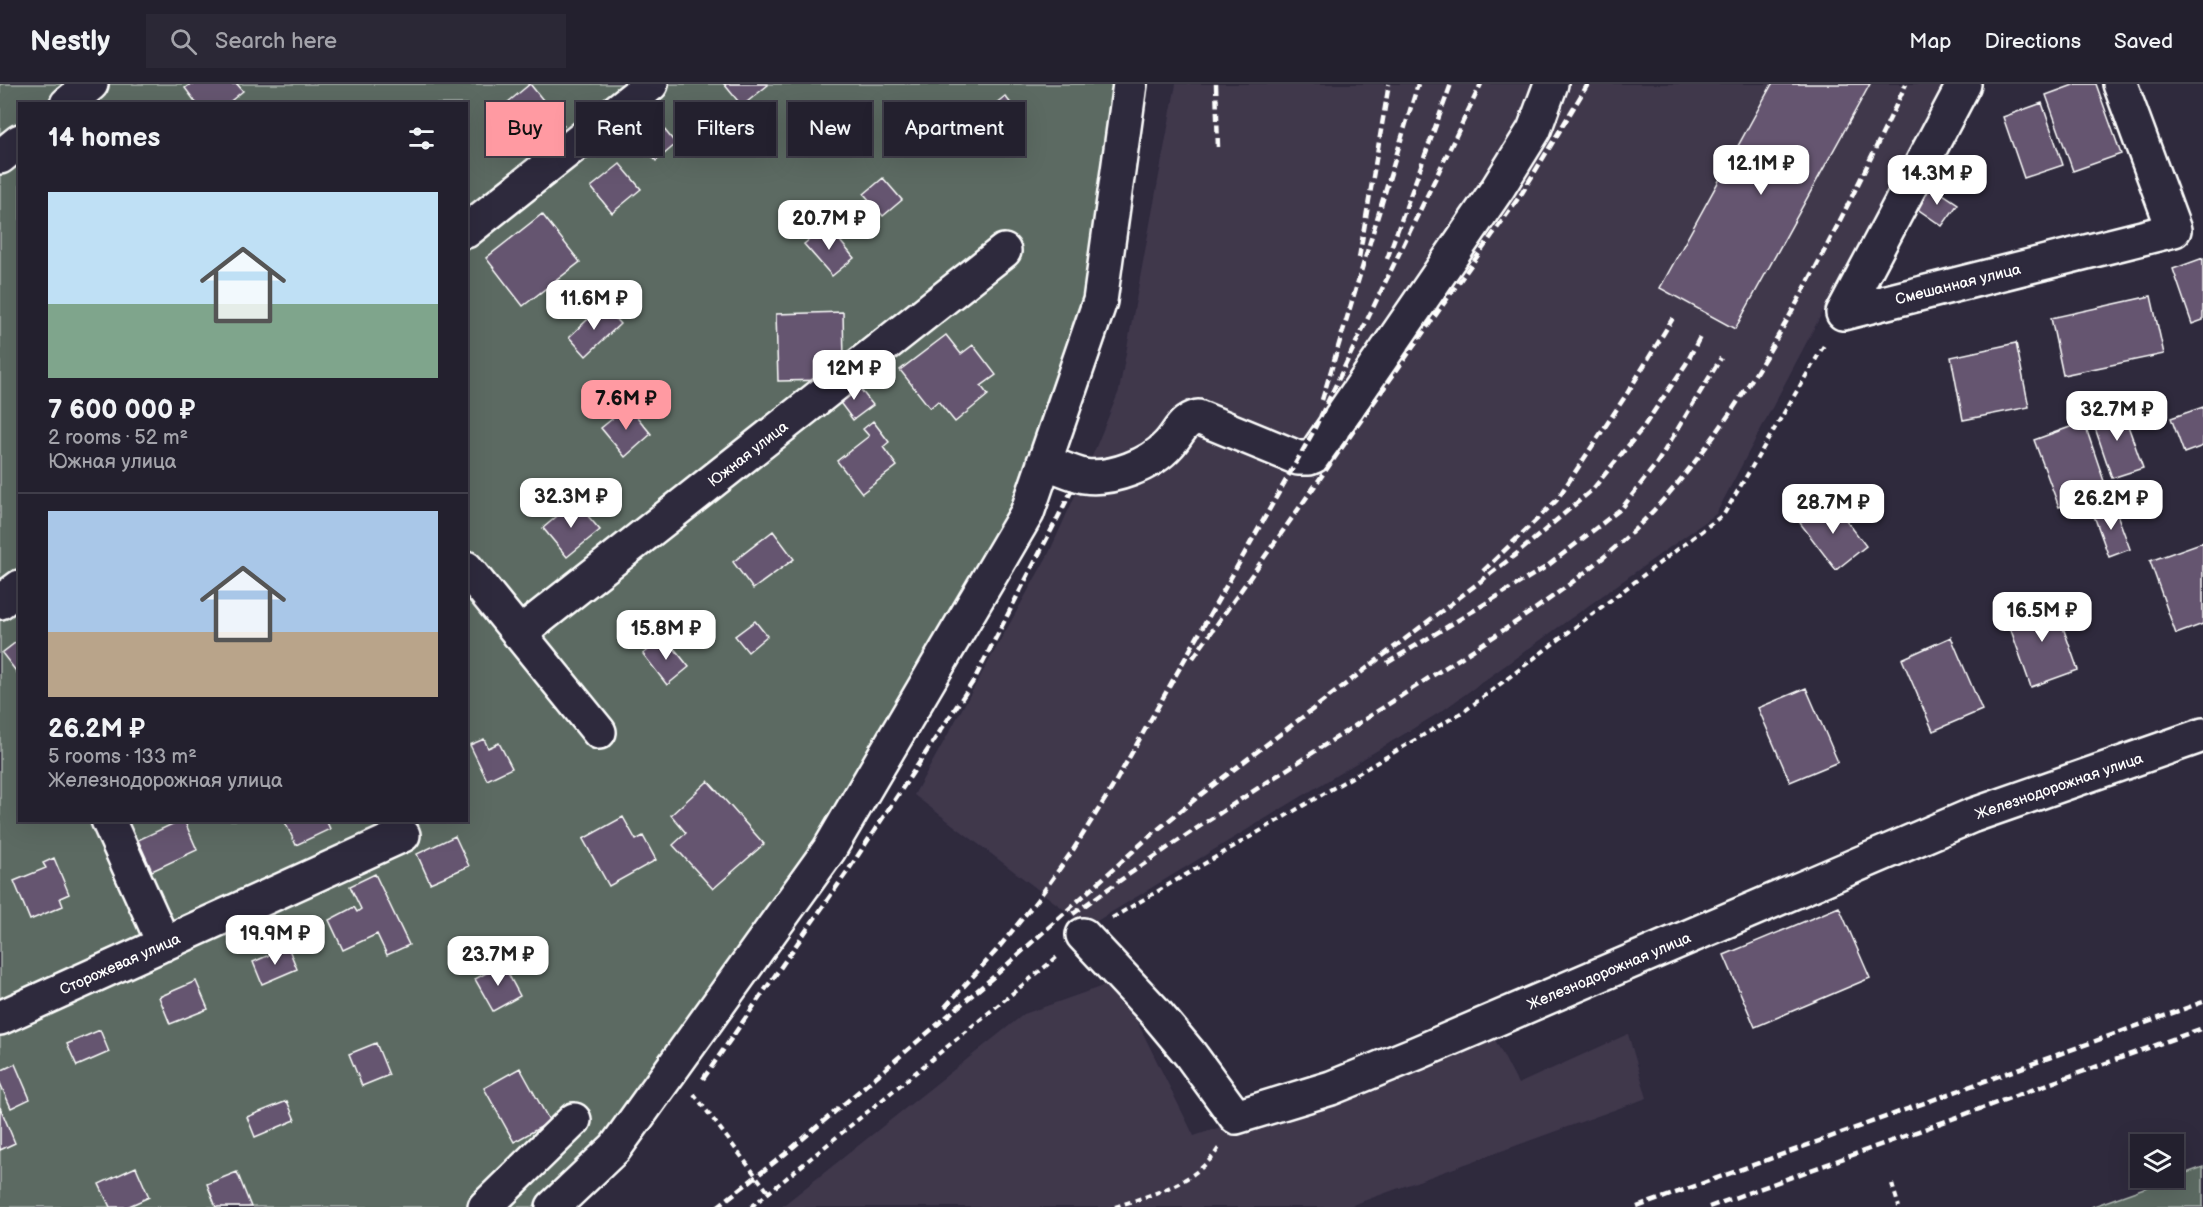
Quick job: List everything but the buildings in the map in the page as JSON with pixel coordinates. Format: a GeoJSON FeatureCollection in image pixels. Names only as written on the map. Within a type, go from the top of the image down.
{"type":"FeatureCollection","features":[{"type":"Feature","properties":{"kind":"street"},"geometry":{"type":"LineString","coordinates":[[468,229],[651,84]]}},
{"type":"Feature","properties":{"kind":"street"},"geometry":{"type":"LineString","coordinates":[[554,1207],[615,1148],[829,850],[1027,513],[1100,301],[1130,84]]}},
{"type":"Feature","properties":{"kind":"street"},"geometry":{"type":"LineString","coordinates":[[1044,462],[1084,476],[1127,470],[1159,454],[1168,446],[1183,425],[1190,419],[1198,417],[1298,458],[1314,456],[1498,189],[1534,130],[1551,84]]}},
{"type":"Feature","properties":{"kind":"street"},"geometry":{"type":"LineString","coordinates":[[1843,313],[1964,84]]}},
{"type":"Feature","properties":{"kind":"street","name":"Смешанная улица"},"geometry":{"type":"LineString","coordinates":[[1843,313],[2174,230],[2120,84]]}},
{"type":"Feature","properties":{"kind":"street"},"geometry":{"type":"LineString","coordinates":[[0,157],[18,143]]}},
{"type":"Feature","properties":{"kind":"street","name":"Южная улица"},"geometry":{"type":"LineString","coordinates":[[519,634],[1005,251]]}},
{"type":"Feature","properties":{"kind":"street"},"geometry":{"type":"LineString","coordinates":[[470,578],[599,732]]}},
{"type":"Feature","properties":{"kind":"street"},"geometry":{"type":"LineString","coordinates":[[0,602],[18,588]]}},
{"type":"Feature","properties":{"kind":"street","name":"Железнодорожная улица"},"geometry":{"type":"LineString","coordinates":[[1236,1117],[1331,1088],[1417,1053],[1971,816],[2203,735]]}},
{"type":"Feature","properties":{"kind":"street"},"geometry":{"type":"LineString","coordinates":[[109,822],[164,944]]}},
{"type":"Feature","properties":{"kind":"street","name":"Сторожевая улица"},"geometry":{"type":"LineString","coordinates":[[0,1018],[403,835]]}},
{"type":"Feature","properties":{"kind":"street"},"geometry":{"type":"LineString","coordinates":[[1083,935],[1190,1054],[1236,1117]]}},
{"type":"Feature","properties":{"kind":"street"},"geometry":{"type":"LineString","coordinates":[[485,1207],[574,1120]]}},
{"type":"Feature","properties":{"kind":"path"},"geometry":{"type":"LineString","coordinates":[[751,1207],[1083,935],[1466,710],[1724,514],[1843,313]]}},
{"type":"Feature","properties":{"kind":"path"},"geometry":{"type":"LineString","coordinates":[[674,1067],[769,1193]]}},
{"type":"Feature","properties":{"kind":"path"},"geometry":{"type":"LineString","coordinates":[[1115,1207],[1177,1185],[1212,1160],[1236,1117]]}},
{"type":"Feature","properties":{"kind":"path"},"geometry":{"type":"LineString","coordinates":[[1892,1184],[1899,1207]]}},
{"type":"Feature","properties":{"kind":"shaded area"},"geometry":{"type":"Polygon","coordinates":[[[1176,84],[1943,84],[1716,514],[1442,711],[1087,927],[914,795],[1048,555],[1119,391],[1176,84]]]}},
{"type":"Feature","properties":{"kind":"shaded area"},"geometry":{"type":"Polygon","coordinates":[[[1117,981],[1194,1136],[1492,1034],[1518,1084],[1628,1034],[1647,1098],[1347,1207],[781,1207],[1024,1014],[1117,981]]]}},
{"type":"Feature","properties":{"kind":"green space"},"geometry":{"type":"Polygon","coordinates":[[[0,84],[1130,84],[1100,301],[1027,513],[829,850],[553,1207],[0,1207],[0,84]]]}},
{"type":"Feature","properties":{"kind":"green space"},"geometry":{"type":"Polygon","coordinates":[[[2203,1167],[2203,1207],[2091,1207],[2144,1188],[2184,1188],[2184,1174],[2203,1167]]]}},
{"type":"Feature","properties":{"kind":"railway"},"geometry":{"type":"LineString","coordinates":[[1216,84],[1218,148]]}},
{"type":"Feature","properties":{"kind":"railway"},"geometry":{"type":"LineString","coordinates":[[1359,258],[1389,84]]}},
{"type":"Feature","properties":{"kind":"railway"},"geometry":{"type":"LineString","coordinates":[[1322,400],[1418,84]]}},
{"type":"Feature","properties":{"kind":"railway"},"geometry":{"type":"LineString","coordinates":[[1387,259],[1451,84]]}},
{"type":"Feature","properties":{"kind":"railway"},"geometry":{"type":"LineString","coordinates":[[945,1007],[996,951],[1038,899],[1073,850],[1112,788],[1312,434],[1481,84]]}},
{"type":"Feature","properties":{"kind":"railway"},"geometry":{"type":"LineString","coordinates":[[1193,658],[1522,193],[1588,84]]}},
{"type":"Feature","properties":{"kind":"railway"},"geometry":{"type":"LineString","coordinates":[[1073,914],[1202,825],[1543,604],[1601,560],[1628,536],[1674,488],[1743,393],[1805,288],[1906,84]]}},
{"type":"Feature","properties":{"kind":"railway"},"geometry":{"type":"LineString","coordinates":[[1483,571],[1556,501],[1628,392],[1673,318]]}},
{"type":"Feature","properties":{"kind":"railway"},"geometry":{"type":"LineString","coordinates":[[717,1207],[785,1154],[998,973],[1151,835],[1519,552],[1592,490],[1642,429],[1686,364],[1701,335]]}},
{"type":"Feature","properties":{"kind":"railway"},"geometry":{"type":"LineString","coordinates":[[1387,663],[1546,567],[1622,508],[1657,463],[1721,358]]}},
{"type":"Feature","properties":{"kind":"railway"},"geometry":{"type":"LineString","coordinates":[[703,1079],[849,869],[974,680],[1072,490]]}},
{"type":"Feature","properties":{"kind":"railway"},"geometry":{"type":"LineString","coordinates":[[1637,1207],[2203,1002]]}},
{"type":"Feature","properties":{"kind":"railway"},"geometry":{"type":"LineString","coordinates":[[1709,1207],[2203,1028]]}}]}
